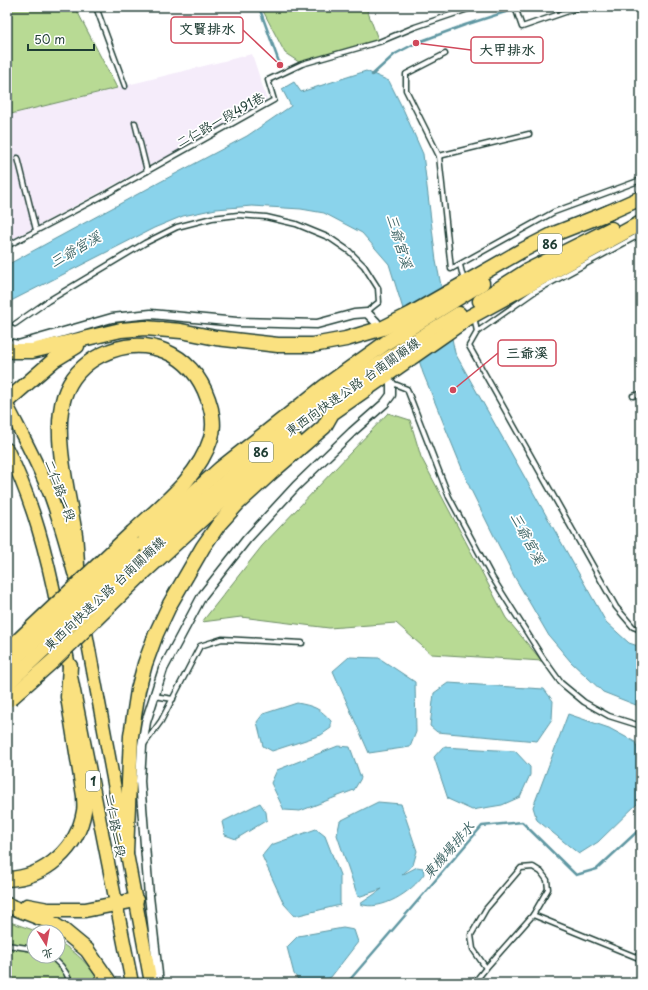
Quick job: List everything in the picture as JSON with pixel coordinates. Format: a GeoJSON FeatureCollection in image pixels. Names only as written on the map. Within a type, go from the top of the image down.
{"type":"FeatureCollection","features":[{"type":"Feature","properties":{"kind":"highway"},"geometry":{"type":"LineString","coordinates":[[7,349],[13,351],[32,351],[121,330],[144,328],[181,331],[248,342],[278,344],[313,345],[346,338],[411,314],[554,234],[641,198]]}},
{"type":"Feature","properties":{"kind":"highway","name":"東西向快速公路 台南關廟線"},"geometry":{"type":"LineString","coordinates":[[7,666],[135,539],[324,386],[388,349],[470,316],[527,271],[626,221],[641,215]]}},
{"type":"Feature","properties":{"kind":"highway"},"geometry":{"type":"LineString","coordinates":[[9,700],[54,660],[142,566],[291,443],[332,413],[392,376],[470,316],[641,222]]}},
{"type":"Feature","properties":{"kind":"highway","name":"東西向快速公路 台南關廟線"},"geometry":{"type":"LineString","coordinates":[[7,684],[142,566],[219,486],[388,349],[462,286]]}},
{"type":"Feature","properties":{"kind":"highway"},"geometry":{"type":"LineString","coordinates":[[7,401],[54,360],[67,351],[96,336]]}},
{"type":"Feature","properties":{"kind":"highway"},"geometry":{"type":"LineString","coordinates":[[7,651],[135,539],[192,473],[205,453],[211,436],[212,422],[210,405],[205,389],[196,374],[188,367],[170,354],[154,347],[138,345],[122,347],[94,358],[81,369],[71,381],[64,398],[60,416],[60,434],[75,537],[78,590]]}},
{"type":"Feature","properties":{"kind":"highway"},"geometry":{"type":"LineString","coordinates":[[126,852],[131,736],[138,690],[145,664],[156,634],[170,604],[219,524],[238,503],[267,476],[324,427],[332,413]]}},
{"type":"Feature","properties":{"kind":"highway"},"geometry":{"type":"LineString","coordinates":[[7,879],[28,875],[43,869],[55,861],[66,850],[75,837],[80,825],[84,810],[84,796],[68,697],[70,666]]}},
{"type":"Feature","properties":{"kind":"highway"},"geometry":{"type":"LineString","coordinates":[[7,904],[48,910],[85,910],[136,900]]}},
{"type":"Feature","properties":{"kind":"highway"},"geometry":{"type":"LineString","coordinates":[[7,904],[48,921],[64,931],[87,950],[109,983]]}},
{"type":"Feature","properties":{"kind":"main road","name":"二仁路一段"},"geometry":{"type":"LineString","coordinates":[[7,405],[32,453],[50,495],[64,535],[78,590]]}},
{"type":"Feature","properties":{"kind":"main road","name":"二仁路二段"},"geometry":{"type":"LineString","coordinates":[[7,449],[28,499],[43,541],[52,579],[132,983]]}},
{"type":"Feature","properties":{"kind":"main road","name":"二仁路二段"},"geometry":{"type":"LineString","coordinates":[[78,590],[151,983]]}},
{"type":"Feature","properties":{"kind":"street"},"geometry":{"type":"LineString","coordinates":[[7,343],[18,346],[112,318],[151,314],[237,322],[317,324],[354,314],[367,313],[379,325]]}},
{"type":"Feature","properties":{"kind":"street"},"geometry":{"type":"LineString","coordinates":[[159,983],[149,896],[140,781],[142,746],[146,722],[153,696],[163,669],[202,596],[247,538],[291,491],[352,432],[385,403],[391,395],[392,376]]}},
{"type":"Feature","properties":{"kind":"street"},"geometry":{"type":"LineString","coordinates":[[7,910],[43,924]]}},
{"type":"Feature","properties":{"kind":"street"},"geometry":{"type":"LineString","coordinates":[[66,939],[91,962],[109,983]]}},
{"type":"Feature","properties":{"kind":"lane"},"geometry":{"type":"LineString","coordinates":[[96,7],[125,86]]}},
{"type":"Feature","properties":{"kind":"lane","name":"二仁路一段491巷"},"geometry":{"type":"LineString","coordinates":[[7,246],[147,171],[274,100],[268,80],[302,64],[379,42],[415,27],[474,7]]}},
{"type":"Feature","properties":{"kind":"lane"},"geometry":{"type":"LineString","coordinates":[[515,7],[522,26],[580,7]]}},
{"type":"Feature","properties":{"kind":"lane"},"geometry":{"type":"LineString","coordinates":[[445,54],[406,74],[406,90],[439,156],[451,270],[554,212],[641,180]]}},
{"type":"Feature","properties":{"kind":"lane"},"geometry":{"type":"LineString","coordinates":[[135,122],[147,171]]}},
{"type":"Feature","properties":{"kind":"lane"},"geometry":{"type":"LineString","coordinates":[[439,156],[529,134]]}},
{"type":"Feature","properties":{"kind":"lane"},"geometry":{"type":"LineString","coordinates":[[18,158],[36,230]]}},
{"type":"Feature","properties":{"kind":"lane"},"geometry":{"type":"LineString","coordinates":[[15,324],[48,301],[146,243],[177,227],[212,218],[238,215],[266,217],[296,224],[330,238],[349,251],[364,266],[378,288],[379,302],[367,313]]}},
{"type":"Feature","properties":{"kind":"lane"},"geometry":{"type":"LineString","coordinates":[[641,234],[534,292],[477,332],[469,346],[616,607],[633,627],[641,630]]}},
{"type":"Feature","properties":{"kind":"lane"},"geometry":{"type":"LineString","coordinates":[[460,265],[462,286]]}},
{"type":"Feature","properties":{"kind":"lane"},"geometry":{"type":"LineString","coordinates":[[470,316],[477,332]]}},
{"type":"Feature","properties":{"kind":"lane"},"geometry":{"type":"LineString","coordinates":[[392,376],[407,389],[449,497],[492,577],[543,658],[561,683],[584,702],[609,716],[641,726]]}},
{"type":"Feature","properties":{"kind":"lane"},"geometry":{"type":"LineString","coordinates":[[633,396],[641,394]]}},
{"type":"Feature","properties":{"kind":"lane"},"geometry":{"type":"LineString","coordinates":[[142,746],[161,721],[200,646],[222,639],[302,643]]}},
{"type":"Feature","properties":{"kind":"lane"},"geometry":{"type":"LineString","coordinates":[[153,696],[173,698]]}},
{"type":"Feature","properties":{"kind":"lane"},"geometry":{"type":"LineString","coordinates":[[474,983],[533,915],[548,889],[547,880],[541,872],[533,867],[521,868],[486,908],[471,935],[473,949],[486,968]]}},
{"type":"Feature","properties":{"kind":"lane"},"geometry":{"type":"LineString","coordinates":[[533,915],[641,959]]}},
{"type":"Feature","properties":{"kind":"lane"},"geometry":{"type":"LineString","coordinates":[[7,945],[26,948]]}},
{"type":"Feature","properties":{"kind":"lane"},"geometry":{"type":"LineString","coordinates":[[59,964],[66,971],[70,982]]}},
{"type":"Feature","properties":{"kind":"shaded area"},"geometry":{"type":"Polygon","coordinates":[[[252,54],[267,100],[218,129],[7,242],[7,115],[252,54]]]}},
{"type":"Feature","properties":{"kind":"green space"},"geometry":{"type":"Polygon","coordinates":[[[7,7],[75,7],[117,88],[7,115],[7,7]]]}},
{"type":"Feature","properties":{"kind":"green space"},"geometry":{"type":"Polygon","coordinates":[[[261,7],[366,7],[379,42],[302,64],[285,53],[261,7]]]}},
{"type":"Feature","properties":{"kind":"green space"},"geometry":{"type":"Polygon","coordinates":[[[388,413],[410,420],[421,457],[506,618],[542,661],[431,654],[396,623],[329,628],[241,617],[202,622],[262,546],[388,413]]]}},
{"type":"Feature","properties":{"kind":"green space"},"geometry":{"type":"Polygon","coordinates":[[[7,921],[26,928],[26,964],[66,964],[66,947],[82,959],[100,983],[7,983],[7,921]]]}},
{"type":"Feature","properties":{"kind":"water","name":"三爺宮溪"},"geometry":{"type":"Polygon","coordinates":[[[366,71],[389,81],[423,154],[436,261],[455,353],[606,622],[629,643],[641,647],[641,707],[603,692],[571,662],[549,636],[514,576],[470,488],[423,373],[389,264],[362,233],[324,213],[301,209],[252,206],[216,209],[183,216],[154,228],[7,303],[7,265],[247,136],[291,106],[282,89],[294,82],[301,92],[366,71]]]}},
{"type":"Feature","properties":{"kind":"water"},"geometry":{"type":"Polygon","coordinates":[[[349,657],[379,658],[415,682],[416,732],[410,747],[369,753],[333,671],[349,657]]]}},
{"type":"Feature","properties":{"kind":"water"},"geometry":{"type":"Polygon","coordinates":[[[448,683],[544,689],[553,701],[552,719],[537,741],[437,732],[430,726],[434,693],[448,683]]]}},
{"type":"Feature","properties":{"kind":"water"},"geometry":{"type":"Polygon","coordinates":[[[297,703],[320,710],[331,721],[331,728],[321,735],[272,751],[263,746],[257,722],[263,714],[297,703]]]}},
{"type":"Feature","properties":{"kind":"water"},"geometry":{"type":"Polygon","coordinates":[[[568,714],[609,728],[635,742],[641,759],[641,800],[598,842],[579,854],[537,820],[533,807],[568,714]]]}},
{"type":"Feature","properties":{"kind":"water"},"geometry":{"type":"Polygon","coordinates":[[[338,746],[350,747],[361,778],[354,790],[300,811],[284,810],[271,783],[277,770],[338,746]]]}},
{"type":"Feature","properties":{"kind":"water"},"geometry":{"type":"Polygon","coordinates":[[[443,747],[515,751],[530,767],[530,775],[520,797],[502,805],[472,810],[448,799],[434,757],[443,747]]]}},
{"type":"Feature","properties":{"kind":"water"},"geometry":{"type":"Polygon","coordinates":[[[378,802],[401,804],[417,851],[413,865],[402,875],[417,867],[423,868],[424,874],[419,881],[404,894],[386,903],[368,906],[360,904],[382,889],[358,897],[337,835],[340,821],[378,802]]]}},
{"type":"Feature","properties":{"kind":"water"},"geometry":{"type":"Polygon","coordinates":[[[260,803],[266,812],[267,820],[236,839],[225,835],[222,822],[260,803]]]}},
{"type":"Feature","properties":{"kind":"water"},"geometry":{"type":"Polygon","coordinates":[[[316,829],[325,836],[340,875],[340,905],[295,916],[284,904],[262,856],[271,845],[316,829]]]}},
{"type":"Feature","properties":{"kind":"water"},"geometry":{"type":"Polygon","coordinates":[[[343,928],[354,930],[358,942],[331,977],[317,983],[301,983],[294,974],[287,947],[298,936],[343,928]]]}},
{"type":"Feature","properties":{"kind":"waterway"},"geometry":{"type":"LineString","coordinates":[[259,7],[280,65]]}},
{"type":"Feature","properties":{"kind":"waterway"},"geometry":{"type":"LineString","coordinates":[[372,75],[395,54],[416,43],[521,7]]}},
{"type":"Feature","properties":{"kind":"waterway","name":"東機場排水"},"geometry":{"type":"LineString","coordinates":[[347,983],[482,826],[522,822],[576,875],[597,869],[641,828]]}},
{"type":"Feature","properties":{"kind":"place","name":"大甲排水"},"geometry":{"type":"Point","coordinates":[416,43]}},
{"type":"Feature","properties":{"kind":"place","name":"文賢排水"},"geometry":{"type":"Point","coordinates":[280,65]}},
{"type":"Feature","properties":{"kind":"place","name":"三爺溪"},"geometry":{"type":"Point","coordinates":[453,390]}}]}
